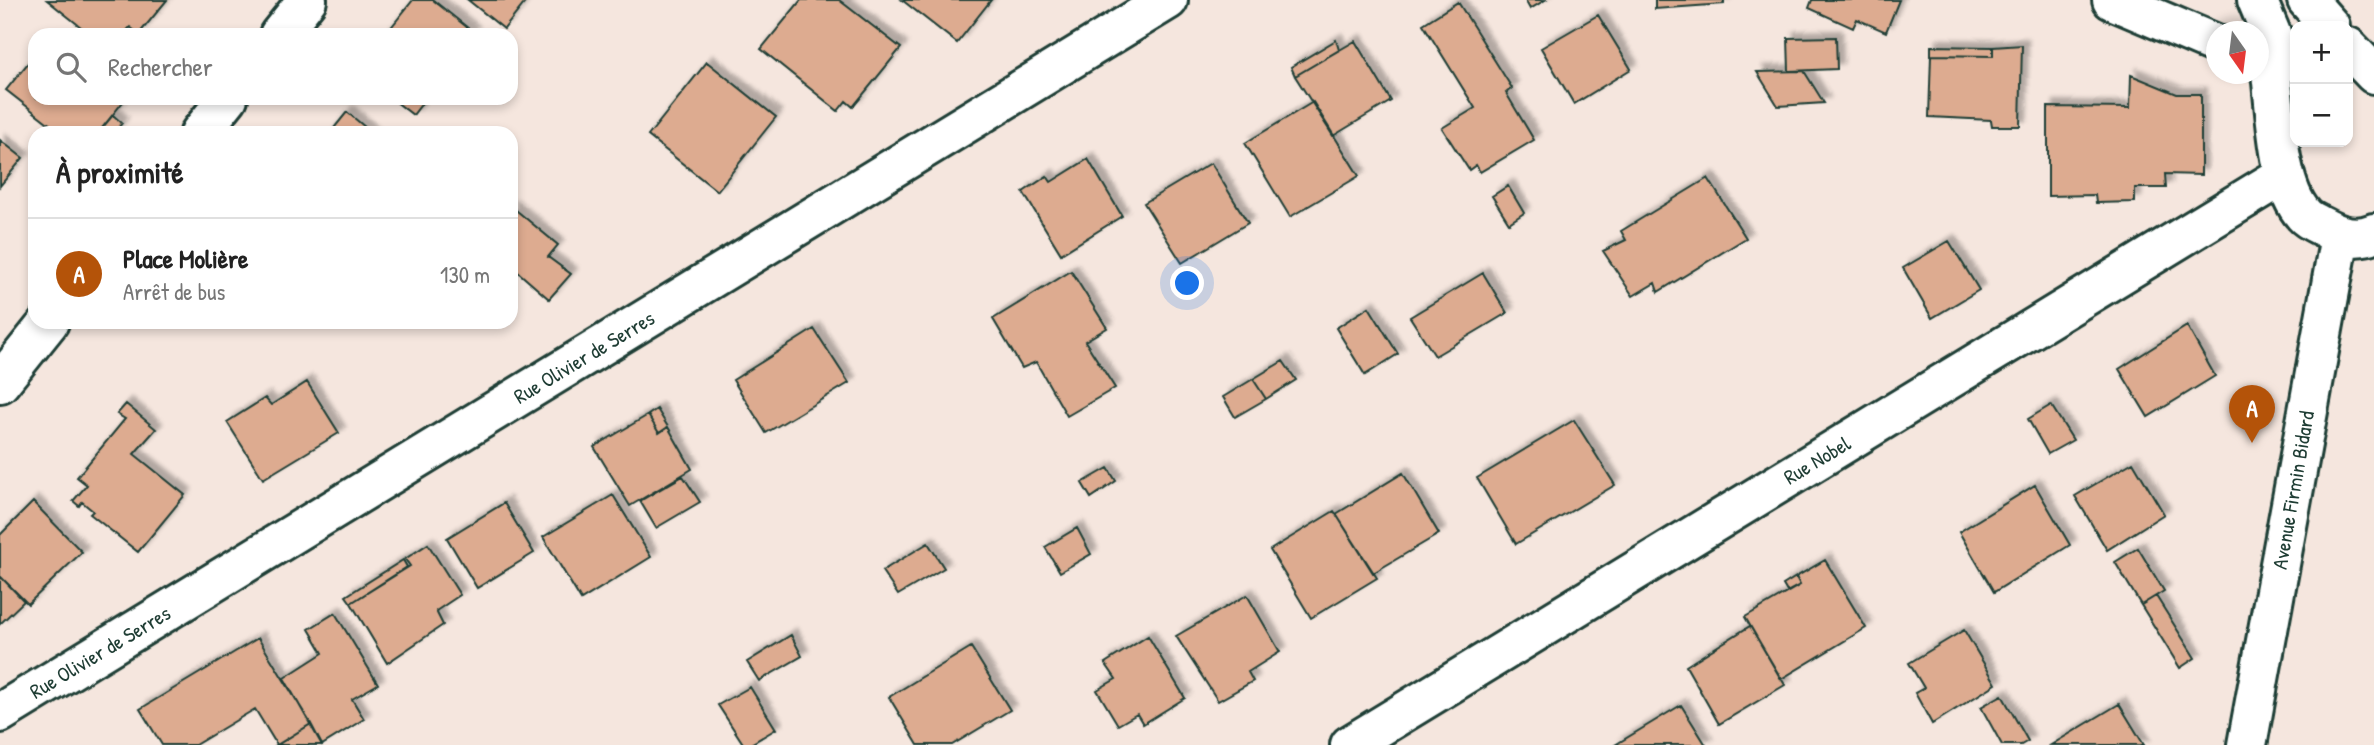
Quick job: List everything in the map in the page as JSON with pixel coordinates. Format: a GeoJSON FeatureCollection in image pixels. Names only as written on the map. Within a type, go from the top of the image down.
{"type":"FeatureCollection","features":[{"type":"Feature","properties":{"kind":"street"},"geometry":{"type":"LineString","coordinates":[[285,28],[307,0]]}},
{"type":"Feature","properties":{"kind":"street","name":"Rue Olivier de Serres"},"geometry":{"type":"LineString","coordinates":[[0,713],[1168,0]]}},
{"type":"Feature","properties":{"kind":"street"},"geometry":{"type":"LineString","coordinates":[[2112,0],[2206,39]]}},
{"type":"Feature","properties":{"kind":"street"},"geometry":{"type":"LineString","coordinates":[[2257,0],[2277,64],[2284,175],[2291,198],[2305,217],[2357,234]]}},
{"type":"Feature","properties":{"kind":"street"},"geometry":{"type":"LineString","coordinates":[[2307,0],[2326,21]]}},
{"type":"Feature","properties":{"kind":"street"},"geometry":{"type":"LineString","coordinates":[[2353,52],[2374,74]]}},
{"type":"Feature","properties":{"kind":"street"},"geometry":{"type":"LineString","coordinates":[[206,126],[222,105]]}},
{"type":"Feature","properties":{"kind":"street","name":"Rue Nobel"},"geometry":{"type":"LineString","coordinates":[[1350,745],[2284,175]]}},
{"type":"Feature","properties":{"kind":"street","name":"Avenue Firmin Bidard"},"geometry":{"type":"LineString","coordinates":[[2247,745],[2357,234]]}},
{"type":"Feature","properties":{"kind":"street"},"geometry":{"type":"LineString","coordinates":[[0,383],[43,329]]}},
{"type":"Feature","properties":{"kind":"building"},"geometry":{"type":"Polygon","coordinates":[[[47,0],[167,0],[144,28],[82,28],[47,0]]]}},
{"type":"Feature","properties":{"kind":"building"},"geometry":{"type":"Polygon","coordinates":[[[413,0],[433,0],[468,28],[391,28],[413,0]]]}},
{"type":"Feature","properties":{"kind":"building"},"geometry":{"type":"Polygon","coordinates":[[[468,0],[527,0],[503,28],[468,0]]]}},
{"type":"Feature","properties":{"kind":"building"},"geometry":{"type":"Polygon","coordinates":[[[801,0],[839,0],[901,48],[853,107],[846,101],[838,111],[761,49],[801,0]]]}},
{"type":"Feature","properties":{"kind":"building"},"geometry":{"type":"Polygon","coordinates":[[[902,0],[991,0],[957,43],[902,0]]]}},
{"type":"Feature","properties":{"kind":"building"},"geometry":{"type":"Polygon","coordinates":[[[1525,0],[1545,0],[1530,9],[1525,0]]]}},
{"type":"Feature","properties":{"kind":"building"},"geometry":{"type":"Polygon","coordinates":[[[1655,0],[1724,0],[1724,4],[1655,9],[1655,0]]]}},
{"type":"Feature","properties":{"kind":"building"},"geometry":{"type":"Polygon","coordinates":[[[1812,0],[1899,0],[1886,32],[1857,19],[1853,28],[1809,8],[1812,0]]]}},
{"type":"Feature","properties":{"kind":"building"},"geometry":{"type":"Polygon","coordinates":[[[1458,2],[1512,88],[1506,93],[1534,140],[1480,172],[1476,165],[1469,170],[1442,128],[1475,108],[1423,24],[1458,2]]]}},
{"type":"Feature","properties":{"kind":"building"},"geometry":{"type":"Polygon","coordinates":[[[1598,15],[1631,69],[1574,104],[1541,48],[1598,15]]]}},
{"type":"Feature","properties":{"kind":"building"},"geometry":{"type":"Polygon","coordinates":[[[1836,37],[1837,69],[1789,71],[1788,38],[1836,37]]]}},
{"type":"Feature","properties":{"kind":"building"},"geometry":{"type":"Polygon","coordinates":[[[1336,40],[1339,50],[1295,76],[1291,67],[1336,40]]]}},
{"type":"Feature","properties":{"kind":"building"},"geometry":{"type":"Polygon","coordinates":[[[1355,41],[1391,101],[1333,136],[1295,76],[1355,41]]]}},
{"type":"Feature","properties":{"kind":"building"},"geometry":{"type":"Polygon","coordinates":[[[2022,45],[2020,126],[1992,126],[1991,120],[1929,117],[1931,55],[1993,56],[1993,47],[2022,45]]]}},
{"type":"Feature","properties":{"kind":"building"},"geometry":{"type":"Polygon","coordinates":[[[1931,46],[1993,47],[1993,56],[1931,55],[1931,46]]]}},
{"type":"Feature","properties":{"kind":"building"},"geometry":{"type":"Polygon","coordinates":[[[707,62],[776,117],[717,191],[648,136],[707,62]]]}},
{"type":"Feature","properties":{"kind":"building"},"geometry":{"type":"Polygon","coordinates":[[[28,63],[28,105],[120,105],[104,126],[52,126],[6,90],[28,63]]]}},
{"type":"Feature","properties":{"kind":"building"},"geometry":{"type":"Polygon","coordinates":[[[1804,71],[1824,103],[1778,106],[1757,72],[1804,71]]]}},
{"type":"Feature","properties":{"kind":"building"},"geometry":{"type":"Polygon","coordinates":[[[2131,75],[2177,94],[2201,94],[2201,175],[2165,174],[2166,188],[2135,188],[2135,202],[2096,203],[2095,195],[2048,196],[2048,107],[2130,108],[2131,75]]]}},
{"type":"Feature","properties":{"kind":"building"},"geometry":{"type":"Polygon","coordinates":[[[1313,102],[1359,176],[1290,217],[1245,143],[1313,102]]]}},
{"type":"Feature","properties":{"kind":"building"},"geometry":{"type":"Polygon","coordinates":[[[400,105],[421,105],[413,115],[400,105]]]}},
{"type":"Feature","properties":{"kind":"building"},"geometry":{"type":"Polygon","coordinates":[[[347,112],[364,126],[336,126],[347,112]]]}},
{"type":"Feature","properties":{"kind":"building"},"geometry":{"type":"Polygon","coordinates":[[[113,115],[122,123],[120,126],[104,126],[113,115]]]}},
{"type":"Feature","properties":{"kind":"building"},"geometry":{"type":"Polygon","coordinates":[[[0,140],[23,158],[0,186],[0,140]]]}},
{"type":"Feature","properties":{"kind":"building"},"geometry":{"type":"Polygon","coordinates":[[[1088,159],[1122,216],[1061,254],[1023,192],[1047,176],[1051,182],[1088,159]]]}},
{"type":"Feature","properties":{"kind":"building"},"geometry":{"type":"Polygon","coordinates":[[[1211,163],[1248,223],[1182,263],[1144,203],[1211,163]]]}},
{"type":"Feature","properties":{"kind":"building"},"geometry":{"type":"Polygon","coordinates":[[[1708,178],[1746,238],[1658,292],[1655,283],[1633,296],[1603,251],[1626,240],[1621,231],[1708,178]]]}},
{"type":"Feature","properties":{"kind":"building"},"geometry":{"type":"Polygon","coordinates":[[[1508,186],[1524,213],[1509,223],[1492,196],[1508,186]]]}},
{"type":"Feature","properties":{"kind":"building"},"geometry":{"type":"Polygon","coordinates":[[[518,212],[558,245],[548,257],[571,274],[549,299],[518,272],[518,212]]]}},
{"type":"Feature","properties":{"kind":"building"},"geometry":{"type":"Polygon","coordinates":[[[1949,241],[1979,290],[1932,318],[1903,268],[1949,241]]]}},
{"type":"Feature","properties":{"kind":"building"},"geometry":{"type":"Polygon","coordinates":[[[1071,271],[1107,328],[1085,341],[1115,388],[1067,416],[1036,362],[1022,368],[993,319],[1071,271]]]}},
{"type":"Feature","properties":{"kind":"building"},"geometry":{"type":"Polygon","coordinates":[[[1483,273],[1507,313],[1435,356],[1410,317],[1483,273]]]}},
{"type":"Feature","properties":{"kind":"building"},"geometry":{"type":"Polygon","coordinates":[[[1369,307],[1398,354],[1365,375],[1336,328],[1369,307]]]}},
{"type":"Feature","properties":{"kind":"building"},"geometry":{"type":"Polygon","coordinates":[[[2187,326],[2215,376],[2148,417],[2119,369],[2187,326]]]}},
{"type":"Feature","properties":{"kind":"building"},"geometry":{"type":"Polygon","coordinates":[[[814,329],[849,383],[766,433],[733,380],[814,329]]]}},
{"type":"Feature","properties":{"kind":"building"},"geometry":{"type":"Polygon","coordinates":[[[1283,361],[1296,380],[1266,399],[1253,379],[1283,361]]]}},
{"type":"Feature","properties":{"kind":"building"},"geometry":{"type":"Polygon","coordinates":[[[1253,379],[1266,399],[1235,417],[1223,397],[1253,379]]]}},
{"type":"Feature","properties":{"kind":"building"},"geometry":{"type":"Polygon","coordinates":[[[307,382],[339,433],[263,479],[227,422],[265,398],[271,405],[307,382]]]}},
{"type":"Feature","properties":{"kind":"building"},"geometry":{"type":"Polygon","coordinates":[[[126,404],[156,429],[134,454],[185,495],[138,552],[90,514],[93,511],[82,502],[79,506],[73,501],[87,485],[77,477],[125,419],[117,414],[126,404]]]}},
{"type":"Feature","properties":{"kind":"building"},"geometry":{"type":"Polygon","coordinates":[[[2051,405],[2073,440],[2048,454],[2028,419],[2051,405]]]}},
{"type":"Feature","properties":{"kind":"building"},"geometry":{"type":"Polygon","coordinates":[[[657,409],[668,427],[659,433],[648,415],[657,409]]]}},
{"type":"Feature","properties":{"kind":"building"},"geometry":{"type":"Polygon","coordinates":[[[648,415],[659,433],[668,427],[692,469],[630,506],[594,447],[648,415]]]}},
{"type":"Feature","properties":{"kind":"building"},"geometry":{"type":"Polygon","coordinates":[[[1574,420],[1615,485],[1516,544],[1477,478],[1574,420]]]}},
{"type":"Feature","properties":{"kind":"building"},"geometry":{"type":"Polygon","coordinates":[[[2133,462],[2164,514],[2107,550],[2075,496],[2133,462]]]}},
{"type":"Feature","properties":{"kind":"building"},"geometry":{"type":"Polygon","coordinates":[[[1108,468],[1116,481],[1091,498],[1082,483],[1108,468]]]}},
{"type":"Feature","properties":{"kind":"building"},"geometry":{"type":"Polygon","coordinates":[[[1403,473],[1439,534],[1373,573],[1336,514],[1403,473]]]}},
{"type":"Feature","properties":{"kind":"building"},"geometry":{"type":"Polygon","coordinates":[[[683,476],[700,502],[656,528],[640,501],[683,476]]]}},
{"type":"Feature","properties":{"kind":"building"},"geometry":{"type":"Polygon","coordinates":[[[2035,485],[2070,545],[1994,592],[1959,532],[2035,485]]]}},
{"type":"Feature","properties":{"kind":"building"},"geometry":{"type":"Polygon","coordinates":[[[613,495],[651,557],[581,600],[543,537],[613,495]]]}},
{"type":"Feature","properties":{"kind":"building"},"geometry":{"type":"Polygon","coordinates":[[[33,502],[82,552],[28,604],[0,576],[0,535],[33,502]]]}},
{"type":"Feature","properties":{"kind":"building"},"geometry":{"type":"Polygon","coordinates":[[[504,503],[534,553],[477,588],[447,538],[504,503]]]}},
{"type":"Feature","properties":{"kind":"building"},"geometry":{"type":"Polygon","coordinates":[[[1334,511],[1377,578],[1311,618],[1270,550],[1334,511]]]}},
{"type":"Feature","properties":{"kind":"building"},"geometry":{"type":"Polygon","coordinates":[[[1077,528],[1091,554],[1060,572],[1045,547],[1077,528]]]}},
{"type":"Feature","properties":{"kind":"building"},"geometry":{"type":"Polygon","coordinates":[[[928,543],[944,568],[898,595],[882,571],[928,543]]]}},
{"type":"Feature","properties":{"kind":"building"},"geometry":{"type":"Polygon","coordinates":[[[428,544],[460,595],[436,611],[443,625],[387,663],[351,603],[410,566],[405,559],[428,544]]]}},
{"type":"Feature","properties":{"kind":"building"},"geometry":{"type":"Polygon","coordinates":[[[2138,548],[2164,591],[2141,605],[2115,562],[2138,548]]]}},
{"type":"Feature","properties":{"kind":"building"},"geometry":{"type":"Polygon","coordinates":[[[403,560],[407,567],[351,603],[346,596],[403,560]]]}},
{"type":"Feature","properties":{"kind":"building"},"geometry":{"type":"Polygon","coordinates":[[[1825,560],[1866,628],[1781,679],[1745,617],[1800,585],[1796,577],[1825,560]]]}},
{"type":"Feature","properties":{"kind":"building"},"geometry":{"type":"Polygon","coordinates":[[[0,576],[24,601],[0,624],[0,576]]]}},
{"type":"Feature","properties":{"kind":"building"},"geometry":{"type":"Polygon","coordinates":[[[1796,577],[1800,585],[1787,592],[1783,585],[1796,577]]]}},
{"type":"Feature","properties":{"kind":"building"},"geometry":{"type":"Polygon","coordinates":[[[1247,595],[1280,652],[1248,672],[1253,681],[1218,701],[1176,636],[1247,595]]]}},
{"type":"Feature","properties":{"kind":"building"},"geometry":{"type":"Polygon","coordinates":[[[2156,596],[2195,658],[2180,668],[2141,605],[2156,596]]]}},
{"type":"Feature","properties":{"kind":"building"},"geometry":{"type":"Polygon","coordinates":[[[335,613],[378,684],[352,699],[364,719],[322,745],[284,678],[323,653],[309,629],[335,613]]]}},
{"type":"Feature","properties":{"kind":"building"},"geometry":{"type":"Polygon","coordinates":[[[1750,626],[1785,685],[1719,724],[1686,666],[1750,626]]]}},
{"type":"Feature","properties":{"kind":"building"},"geometry":{"type":"Polygon","coordinates":[[[1964,630],[1996,684],[1932,724],[1915,693],[1924,688],[1909,663],[1964,630]]]}},
{"type":"Feature","properties":{"kind":"building"},"geometry":{"type":"Polygon","coordinates":[[[791,635],[802,656],[759,681],[747,662],[791,635]]]}},
{"type":"Feature","properties":{"kind":"building"},"geometry":{"type":"Polygon","coordinates":[[[1148,636],[1185,698],[1143,724],[1137,714],[1118,725],[1097,690],[1116,679],[1105,663],[1148,636]]]}},
{"type":"Feature","properties":{"kind":"building"},"geometry":{"type":"Polygon","coordinates":[[[258,638],[311,724],[277,745],[255,709],[195,745],[162,745],[140,709],[258,638]]]}},
{"type":"Feature","properties":{"kind":"building"},"geometry":{"type":"Polygon","coordinates":[[[971,647],[1010,710],[952,745],[918,745],[889,697],[971,647]]]}},
{"type":"Feature","properties":{"kind":"building"},"geometry":{"type":"Polygon","coordinates":[[[750,687],[776,729],[749,745],[744,745],[718,705],[750,687]]]}},
{"type":"Feature","properties":{"kind":"building"},"geometry":{"type":"Polygon","coordinates":[[[2002,695],[2028,741],[2021,745],[2002,745],[1981,707],[2002,695]]]}},
{"type":"Feature","properties":{"kind":"building"},"geometry":{"type":"Polygon","coordinates":[[[2119,704],[2144,745],[2051,745],[2119,704]]]}},
{"type":"Feature","properties":{"kind":"building"},"geometry":{"type":"Polygon","coordinates":[[[1681,705],[1706,745],[1615,745],[1681,705]]]}},
{"type":"Feature","properties":{"kind":"building"},"geometry":{"type":"Polygon","coordinates":[[[311,724],[322,745],[277,745],[311,724]]]}},
{"type":"Feature","properties":{"kind":"place","name":"Place Molière"},"geometry":{"type":"Point","coordinates":[2252,443]}}]}
